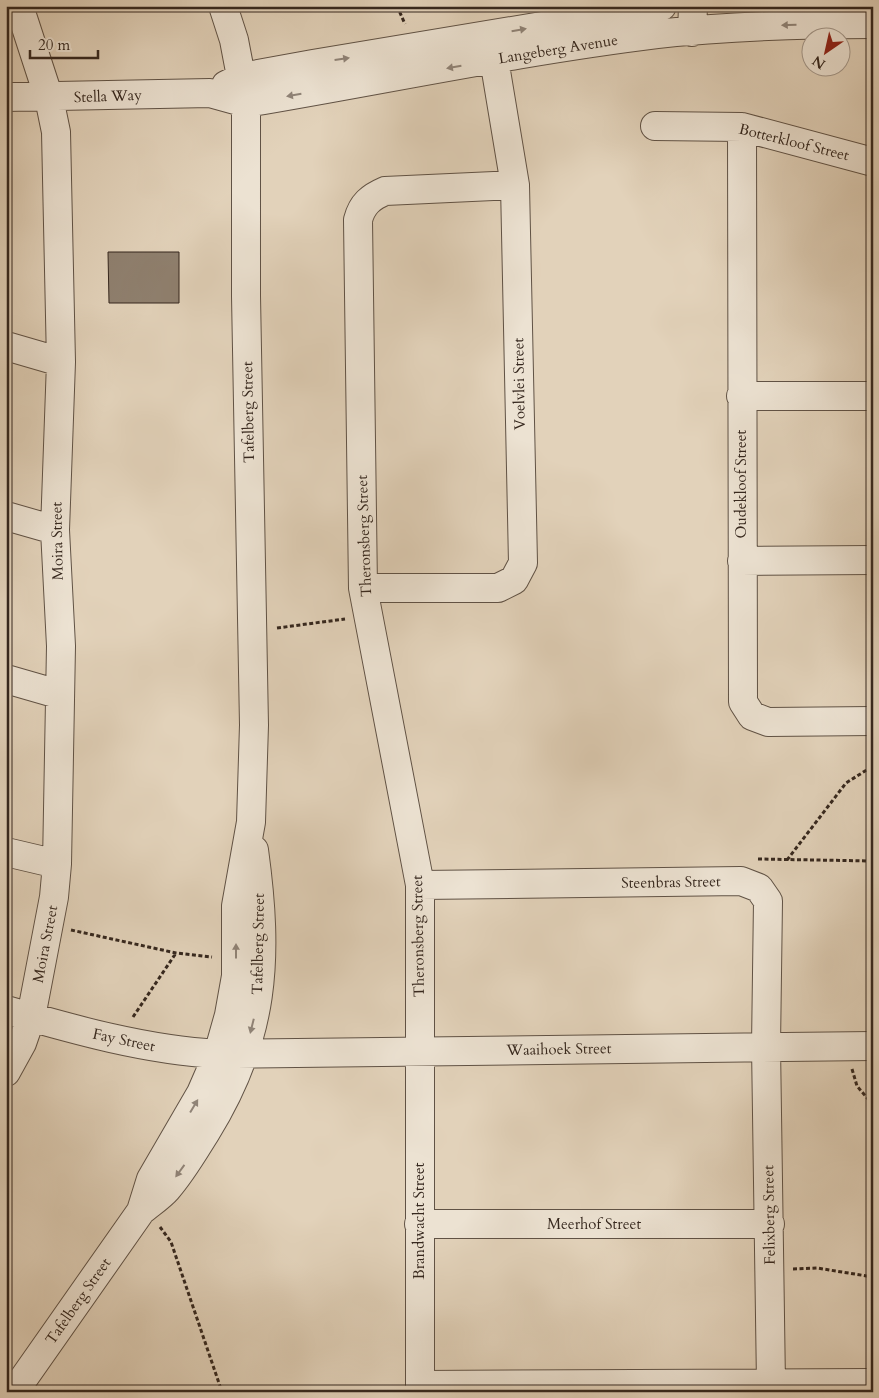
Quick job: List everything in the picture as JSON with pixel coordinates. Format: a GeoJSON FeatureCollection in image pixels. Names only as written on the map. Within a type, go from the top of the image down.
{"type":"FeatureCollection","features":[{"type":"Feature","properties":{"kind":"street","name":"Moira Street"},"geometry":{"type":"LineString","coordinates":[[6,1072],[22,1044],[19,1013],[54,897],[57,864],[58,694],[61,646],[55,530],[61,362],[56,132],[49,98],[19,6]]}},
{"type":"Feature","properties":{"kind":"street","name":"Tafelberg Street"},"geometry":{"type":"LineString","coordinates":[[151,1219],[151,1179],[201,1093],[218,1054],[229,1014],[236,976],[236,906],[250,822],[254,724],[246,306],[246,104],[234,40],[223,6]]}},
{"type":"Feature","properties":{"kind":"street","name":"Langeberg Avenue"},"geometry":{"type":"LineString","coordinates":[[246,104],[492,47],[610,13],[662,6]]}},
{"type":"Feature","properties":{"kind":"street","name":"Langeberg Avenue"},"geometry":{"type":"LineString","coordinates":[[242,77],[492,47],[633,37],[692,19],[779,26],[873,24]]}},
{"type":"Feature","properties":{"kind":"street","name":"Voelvlei Street"},"geometry":{"type":"LineString","coordinates":[[363,588],[498,588],[514,580],[523,563],[516,185],[492,47]]}},
{"type":"Feature","properties":{"kind":"street","name":"Stella Way"},"geometry":{"type":"LineString","coordinates":[[210,93],[242,77]]}},
{"type":"Feature","properties":{"kind":"street","name":"Stella Way"},"geometry":{"type":"LineString","coordinates":[[6,98],[210,93],[246,104]]}},
{"type":"Feature","properties":{"kind":"street","name":"Botterkloof Street"},"geometry":{"type":"LineString","coordinates":[[655,126],[742,127],[873,162]]}},
{"type":"Feature","properties":{"kind":"street","name":"Oudekloof Street"},"geometry":{"type":"LineString","coordinates":[[742,127],[743,702],[752,716],[768,722],[873,721]]}},
{"type":"Feature","properties":{"kind":"street","name":"Theronsberg Street"},"geometry":{"type":"LineString","coordinates":[[419,1050],[420,885],[363,588],[358,220],[360,212],[373,197],[385,191],[516,185]]}},
{"type":"Feature","properties":{"kind":"street"},"geometry":{"type":"LineString","coordinates":[[6,346],[61,362]]}},
{"type":"Feature","properties":{"kind":"street"},"geometry":{"type":"LineString","coordinates":[[741,396],[873,396]]}},
{"type":"Feature","properties":{"kind":"street"},"geometry":{"type":"LineString","coordinates":[[6,516],[55,530]]}},
{"type":"Feature","properties":{"kind":"street"},"geometry":{"type":"LineString","coordinates":[[742,561],[873,560]]}},
{"type":"Feature","properties":{"kind":"street"},"geometry":{"type":"LineString","coordinates":[[6,679],[58,694]]}},
{"type":"Feature","properties":{"kind":"street","name":"Tafelberg Street"},"geometry":{"type":"LineString","coordinates":[[14,1392],[151,1219],[167,1189],[189,1159],[225,1102],[245,1054],[261,980],[262,907],[250,822]]}},
{"type":"Feature","properties":{"kind":"street"},"geometry":{"type":"LineString","coordinates":[[6,852],[57,864]]}},
{"type":"Feature","properties":{"kind":"street","name":"Steenbras Street"},"geometry":{"type":"LineString","coordinates":[[420,885],[741,882],[759,888]]}},
{"type":"Feature","properties":{"kind":"street"},"geometry":{"type":"LineString","coordinates":[[759,888],[768,902],[766,1046]]}},
{"type":"Feature","properties":{"kind":"street","name":"Fay Street"},"geometry":{"type":"LineString","coordinates":[[19,1013],[117,1040],[182,1052],[245,1054]]}},
{"type":"Feature","properties":{"kind":"street","name":"Felixberg Street"},"geometry":{"type":"LineString","coordinates":[[766,1046],[771,1384]]}},
{"type":"Feature","properties":{"kind":"street","name":"Waaihoek Street"},"geometry":{"type":"LineString","coordinates":[[245,1054],[419,1050],[860,1046]]}},
{"type":"Feature","properties":{"kind":"street","name":"Brandwacht Street"},"geometry":{"type":"LineString","coordinates":[[419,1050],[420,1388]]}},
{"type":"Feature","properties":{"kind":"street","name":"Meerhof Street"},"geometry":{"type":"LineString","coordinates":[[419,1224],[770,1224]]}},
{"type":"Feature","properties":{"kind":"street"},"geometry":{"type":"LineString","coordinates":[[420,1388],[873,1383]]}},
{"type":"Feature","properties":{"kind":"path"},"geometry":{"type":"LineString","coordinates":[[397,6],[406,28]]}},
{"type":"Feature","properties":{"kind":"path"},"geometry":{"type":"LineString","coordinates":[[275,628],[351,618]]}},
{"type":"Feature","properties":{"kind":"path"},"geometry":{"type":"LineString","coordinates":[[786,860],[846,783],[873,766]]}},
{"type":"Feature","properties":{"kind":"path"},"geometry":{"type":"LineString","coordinates":[[759,888],[753,859],[873,861]]}},
{"type":"Feature","properties":{"kind":"path"},"geometry":{"type":"LineString","coordinates":[[67,929],[81,934],[176,953],[213,957]]}},
{"type":"Feature","properties":{"kind":"path"},"geometry":{"type":"LineString","coordinates":[[129,1022],[176,953]]}},
{"type":"Feature","properties":{"kind":"path"},"geometry":{"type":"LineString","coordinates":[[860,1046],[857,1086],[873,1105]]}},
{"type":"Feature","properties":{"kind":"path"},"geometry":{"type":"LineString","coordinates":[[151,1219],[171,1242],[222,1392]]}},
{"type":"Feature","properties":{"kind":"path"},"geometry":{"type":"LineString","coordinates":[[770,1270],[817,1268],[873,1277]]}},
{"type":"Feature","properties":{"kind":"building"},"geometry":{"type":"Polygon","coordinates":[[[108,252],[179,252],[179,303],[109,303],[108,252]]]}}]}
